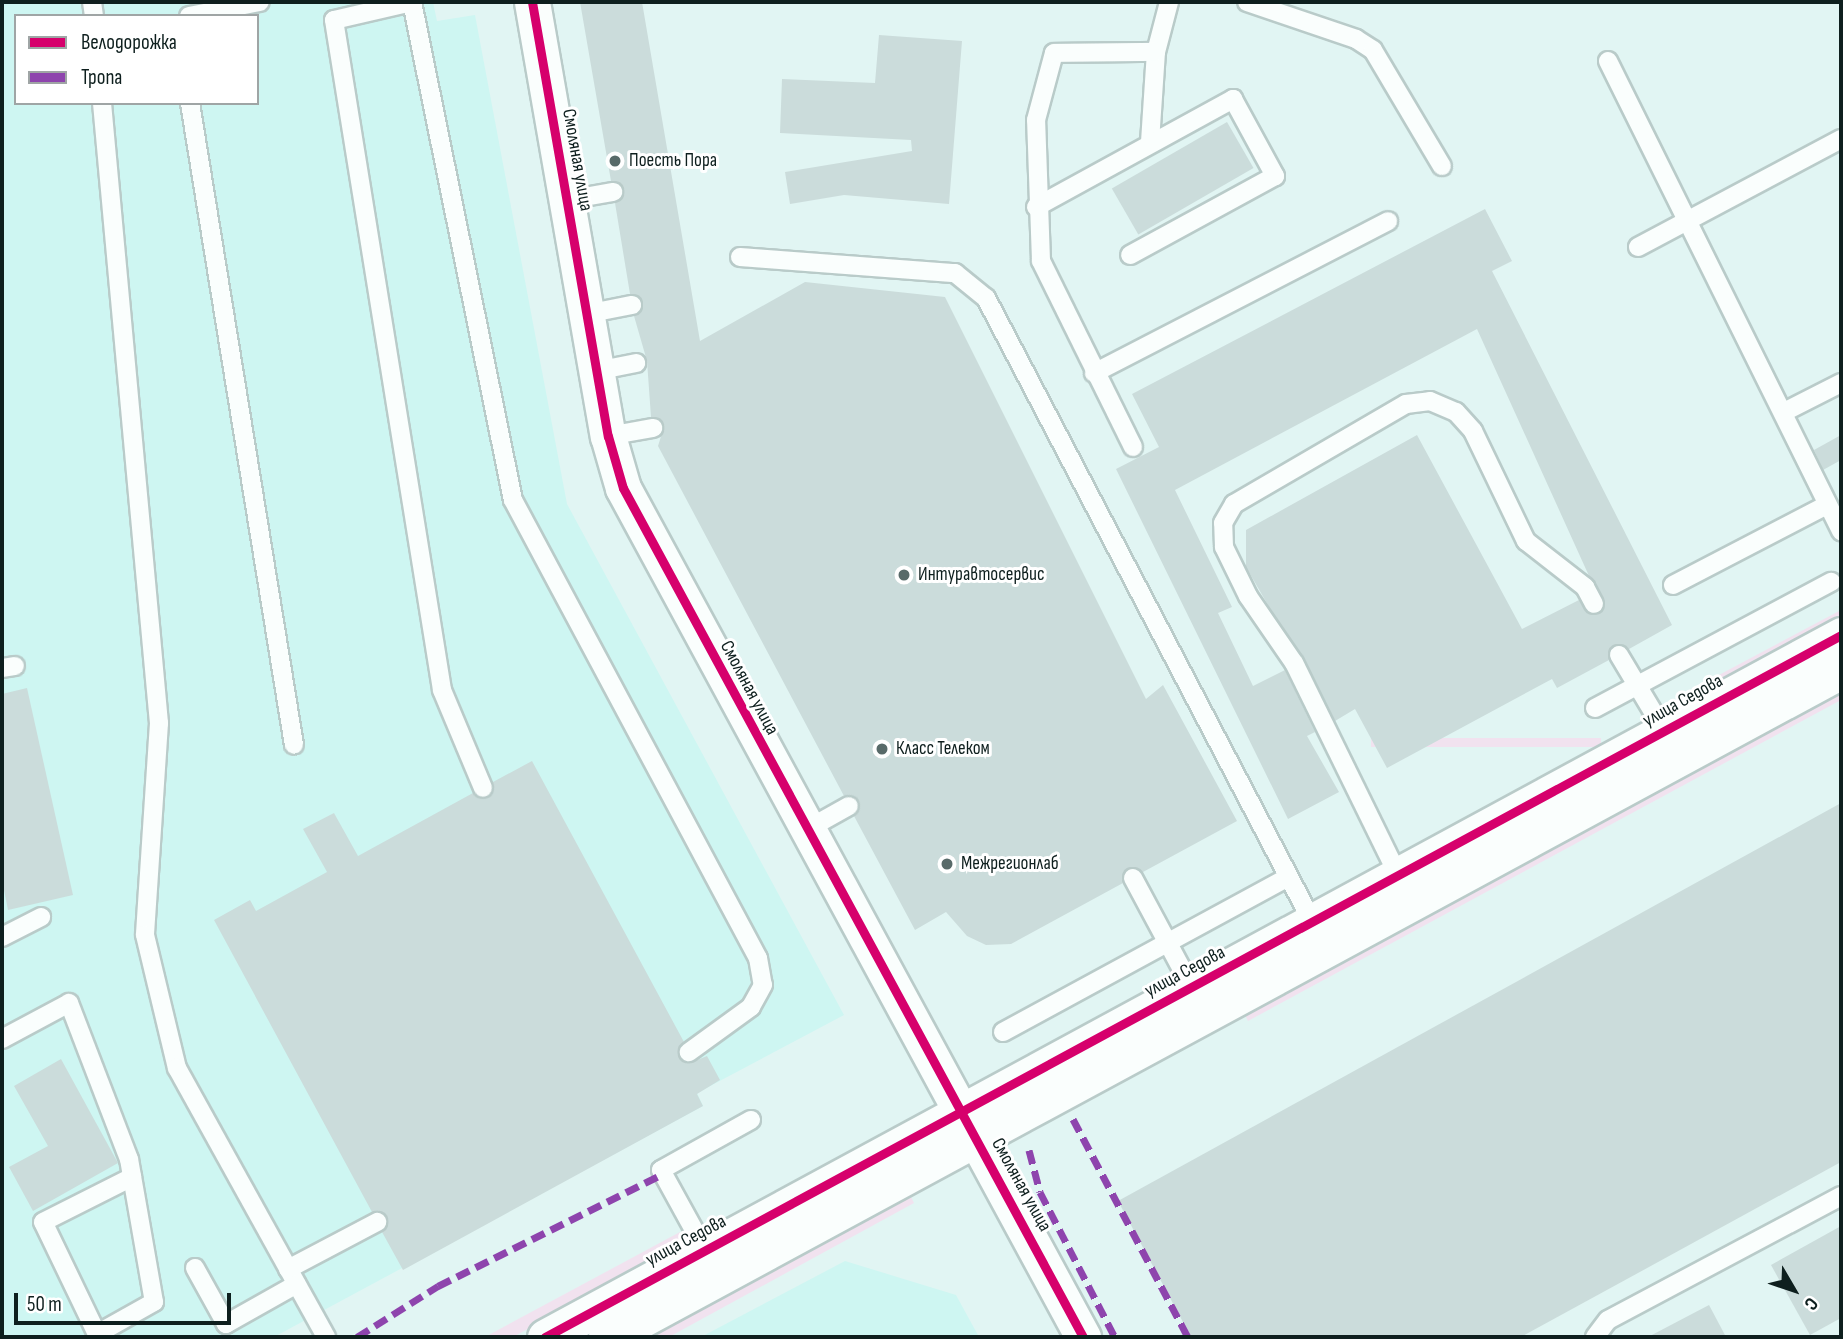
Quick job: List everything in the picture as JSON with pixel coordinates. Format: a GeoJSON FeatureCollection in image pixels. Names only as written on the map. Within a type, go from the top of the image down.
{"type":"FeatureCollection","features":[{"type":"Feature","properties":{"kind":"street","name":"Смоляная улица"},"geometry":{"type":"LineString","coordinates":[[532,2],[608,436],[640,523],[1083,1337]]}},
{"type":"Feature","properties":{"kind":"street","name":"улица Седова"},"geometry":{"type":"LineString","coordinates":[[545,1337],[705,1250],[968,1125],[1320,937],[1672,745],[1841,635]]}},
{"type":"Feature","properties":{"kind":"street","name":"улица Седова"},"geometry":{"type":"LineString","coordinates":[[608,1337],[968,1125],[1192,988],[1320,937],[1399,877],[1672,745],[1841,670]]}},
{"type":"Feature","properties":{"kind":"lane"},"geometry":{"type":"LineString","coordinates":[[199,14],[260,2]]}},
{"type":"Feature","properties":{"kind":"lane"},"geometry":{"type":"LineString","coordinates":[[483,788],[442,690],[334,20],[412,2],[513,500],[758,958],[763,985],[751,1007],[689,1052]]}},
{"type":"Feature","properties":{"kind":"lane"},"geometry":{"type":"LineString","coordinates":[[1150,142],[1156,51],[1169,2]]}},
{"type":"Feature","properties":{"kind":"lane"},"geometry":{"type":"LineString","coordinates":[[1247,2],[1356,38],[1373,50],[1442,166]]}},
{"type":"Feature","properties":{"kind":"lane"},"geometry":{"type":"LineString","coordinates":[[1133,447],[1049,289],[1036,206],[1036,120],[1054,53],[1156,51]]}},
{"type":"Feature","properties":{"kind":"lane"},"geometry":{"type":"LineString","coordinates":[[1608,61],[1689,219],[1841,531]]}},
{"type":"Feature","properties":{"kind":"lane"},"geometry":{"type":"LineString","coordinates":[[1036,206],[1233,99],[1275,176],[1130,255]]}},
{"type":"Feature","properties":{"kind":"lane"},"geometry":{"type":"LineString","coordinates":[[102,105],[159,723],[145,935],[177,1068],[292,1276],[320,1335]]}},
{"type":"Feature","properties":{"kind":"lane"},"geometry":{"type":"LineString","coordinates":[[190,105],[293,745]]}},
{"type":"Feature","properties":{"kind":"lane"},"geometry":{"type":"LineString","coordinates":[[1637,247],[1841,139]]}},
{"type":"Feature","properties":{"kind":"lane"},"geometry":{"type":"LineString","coordinates":[[566,200],[613,192]]}},
{"type":"Feature","properties":{"kind":"lane"},"geometry":{"type":"LineString","coordinates":[[1094,373],[1388,221]]}},
{"type":"Feature","properties":{"kind":"lane"},"geometry":{"type":"LineString","coordinates":[[740,257],[954,273],[986,298],[1320,937]]}},
{"type":"Feature","properties":{"kind":"lane"},"geometry":{"type":"LineString","coordinates":[[586,314],[632,306]]}},
{"type":"Feature","properties":{"kind":"lane"},"geometry":{"type":"LineString","coordinates":[[596,371],[636,363]]}},
{"type":"Feature","properties":{"kind":"lane"},"geometry":{"type":"LineString","coordinates":[[1784,412],[1841,383]]}},
{"type":"Feature","properties":{"kind":"lane"},"geometry":{"type":"LineString","coordinates":[[1399,877],[1294,663],[1248,596],[1224,547],[1223,523],[1234,505],[1406,404],[1430,401],[1456,412],[1473,431],[1526,541],[1585,587],[1594,604]]}},
{"type":"Feature","properties":{"kind":"lane"},"geometry":{"type":"LineString","coordinates":[[608,436],[653,428]]}},
{"type":"Feature","properties":{"kind":"lane"},"geometry":{"type":"LineString","coordinates":[[1674,585],[1827,505]]}},
{"type":"Feature","properties":{"kind":"lane"},"geometry":{"type":"LineString","coordinates":[[1595,708],[1831,582]]}},
{"type":"Feature","properties":{"kind":"lane"},"geometry":{"type":"LineString","coordinates":[[1619,654],[1672,745]]}},
{"type":"Feature","properties":{"kind":"lane"},"geometry":{"type":"LineString","coordinates":[[806,831],[849,806]]}},
{"type":"Feature","properties":{"kind":"lane"},"geometry":{"type":"LineString","coordinates":[[1003,1032],[1288,877]]}},
{"type":"Feature","properties":{"kind":"lane"},"geometry":{"type":"LineString","coordinates":[[1133,878],[1192,988]]}},
{"type":"Feature","properties":{"kind":"lane"},"geometry":{"type":"LineString","coordinates":[[2,937],[41,916]]}},
{"type":"Feature","properties":{"kind":"lane"},"geometry":{"type":"LineString","coordinates":[[2,1039],[69,1003],[132,1177],[154,1302],[97,1334],[43,1222],[132,1177]]}},
{"type":"Feature","properties":{"kind":"lane"},"geometry":{"type":"LineString","coordinates":[[705,1250],[662,1170],[751,1120]]}},
{"type":"Feature","properties":{"kind":"lane"},"geometry":{"type":"LineString","coordinates":[[1595,1337],[1608,1320],[1841,1196]]}},
{"type":"Feature","properties":{"kind":"lane"},"geometry":{"type":"LineString","coordinates":[[195,1268],[226,1324],[292,1276],[377,1222]]}},
{"type":"Feature","properties":{"kind":"shaded area"},"geometry":{"type":"Polygon","coordinates":[[[2,2],[433,2],[437,21],[475,15],[567,504],[844,1015],[697,1093],[703,1106],[274,1337],[2,1337],[2,2]]]}},
{"type":"Feature","properties":{"kind":"shaded area"},"geometry":{"type":"Polygon","coordinates":[[[1841,610],[1837,621],[1709,688],[1702,684],[1841,610]]]}},
{"type":"Feature","properties":{"kind":"shaded area"},"geometry":{"type":"Polygon","coordinates":[[[1841,688],[1841,700],[1248,1021],[1244,1013],[1841,688]]]}},
{"type":"Feature","properties":{"kind":"shaded area"},"geometry":{"type":"Polygon","coordinates":[[[1371,738],[1601,738],[1601,747],[1371,747],[1371,738]]]}},
{"type":"Feature","properties":{"kind":"shaded area"},"geometry":{"type":"Polygon","coordinates":[[[909,1193],[914,1203],[669,1337],[643,1337],[909,1193]]]}},
{"type":"Feature","properties":{"kind":"shaded area"},"geometry":{"type":"Polygon","coordinates":[[[680,1232],[686,1243],[513,1337],[485,1337],[680,1232]]]}},
{"type":"Feature","properties":{"kind":"shaded area"},"geometry":{"type":"Polygon","coordinates":[[[845,1261],[956,1295],[979,1337],[701,1337],[845,1261]]]}},
{"type":"Feature","properties":{"kind":"building","name":"Интуравтосервис"},"geometry":{"type":"Polygon","coordinates":[[[580,2],[642,2],[700,341],[805,282],[945,297],[1146,699],[1163,685],[1237,821],[1143,872],[1127,868],[1123,883],[1011,944],[986,945],[967,936],[946,912],[915,930],[854,816],[859,801],[844,796],[658,446],[664,427],[651,417],[647,361],[634,316],[643,304],[630,294],[615,203],[624,191],[611,181],[580,2]]]}},
{"type":"Feature","properties":{"kind":"building"},"geometry":{"type":"Polygon","coordinates":[[[879,35],[962,41],[949,204],[844,195],[790,204],[785,172],[912,151],[911,140],[780,133],[782,79],[875,83],[879,35]]]}},
{"type":"Feature","properties":{"kind":"building"},"geometry":{"type":"Polygon","coordinates":[[[1227,122],[1254,168],[1138,234],[1112,188],[1227,122]]]}},
{"type":"Feature","properties":{"kind":"building"},"geometry":{"type":"Polygon","coordinates":[[[1485,209],[1512,261],[1492,271],[1672,625],[1629,649],[1614,645],[1609,660],[1557,688],[1552,679],[1387,768],[1355,709],[1335,721],[1246,567],[1246,530],[1417,435],[1522,629],[1579,600],[1589,614],[1604,609],[1477,329],[1175,490],[1232,607],[1218,613],[1253,686],[1285,670],[1315,732],[1307,736],[1339,792],[1288,819],[1116,469],[1159,447],[1132,394],[1485,209]]]}},
{"type":"Feature","properties":{"kind":"building"},"geometry":{"type":"Polygon","coordinates":[[[1841,435],[1841,460],[1823,470],[1814,450],[1841,435]]]}},
{"type":"Feature","properties":{"kind":"building"},"geometry":{"type":"Polygon","coordinates":[[[27,688],[73,895],[8,910],[2,880],[2,694],[27,688]]]}},
{"type":"Feature","properties":{"kind":"building"},"geometry":{"type":"Polygon","coordinates":[[[532,761],[684,1042],[679,1058],[690,1063],[707,1056],[720,1080],[697,1094],[703,1106],[403,1270],[382,1232],[387,1216],[372,1212],[214,920],[250,900],[256,911],[327,872],[303,829],[334,813],[358,856],[473,793],[488,798],[493,782],[532,761]]]}},
{"type":"Feature","properties":{"kind":"building"},"geometry":{"type":"Polygon","coordinates":[[[1841,803],[1841,1162],[1521,1337],[1191,1337],[1118,1201],[1841,803]]]}},
{"type":"Feature","properties":{"kind":"building"},"geometry":{"type":"Polygon","coordinates":[[[61,1059],[118,1163],[33,1211],[9,1167],[48,1146],[14,1086],[61,1059]]]}},
{"type":"Feature","properties":{"kind":"building"},"geometry":{"type":"Polygon","coordinates":[[[1841,1226],[1841,1318],[1810,1335],[1771,1265],[1841,1226]]]}},
{"type":"Feature","properties":{"kind":"building"},"geometry":{"type":"Polygon","coordinates":[[[1709,1305],[1726,1337],[1648,1337],[1709,1305]]]}},
{"type":"Feature","properties":{"kind":"marked path"},"geometry":{"type":"LineString","coordinates":[[1073,1119],[1188,1337]]}},
{"type":"Feature","properties":{"kind":"marked path"},"geometry":{"type":"LineString","coordinates":[[1029,1150],[1040,1192],[1115,1337]]}},
{"type":"Feature","properties":{"kind":"marked path"},"geometry":{"type":"LineString","coordinates":[[357,1337],[438,1286],[663,1174]]}},
{"type":"Feature","properties":{"kind":"cycle path"},"geometry":{"type":"LineString","coordinates":[[532,2],[608,436],[623,488],[1083,1337]]}},
{"type":"Feature","properties":{"kind":"cycle path"},"geometry":{"type":"LineString","coordinates":[[545,1337],[1841,635]]}},
{"type":"Feature","properties":{"kind":"place","name":"Поесть Пора"},"geometry":{"type":"Point","coordinates":[615,161]}},
{"type":"Feature","properties":{"kind":"place","name":"Интуравтосервис"},"geometry":{"type":"Point","coordinates":[904,575]}},
{"type":"Feature","properties":{"kind":"place","name":"Класс Телеком"},"geometry":{"type":"Point","coordinates":[882,749]}},
{"type":"Feature","properties":{"kind":"place","name":"Межрегионлаб"},"geometry":{"type":"Point","coordinates":[947,864]}}]}
